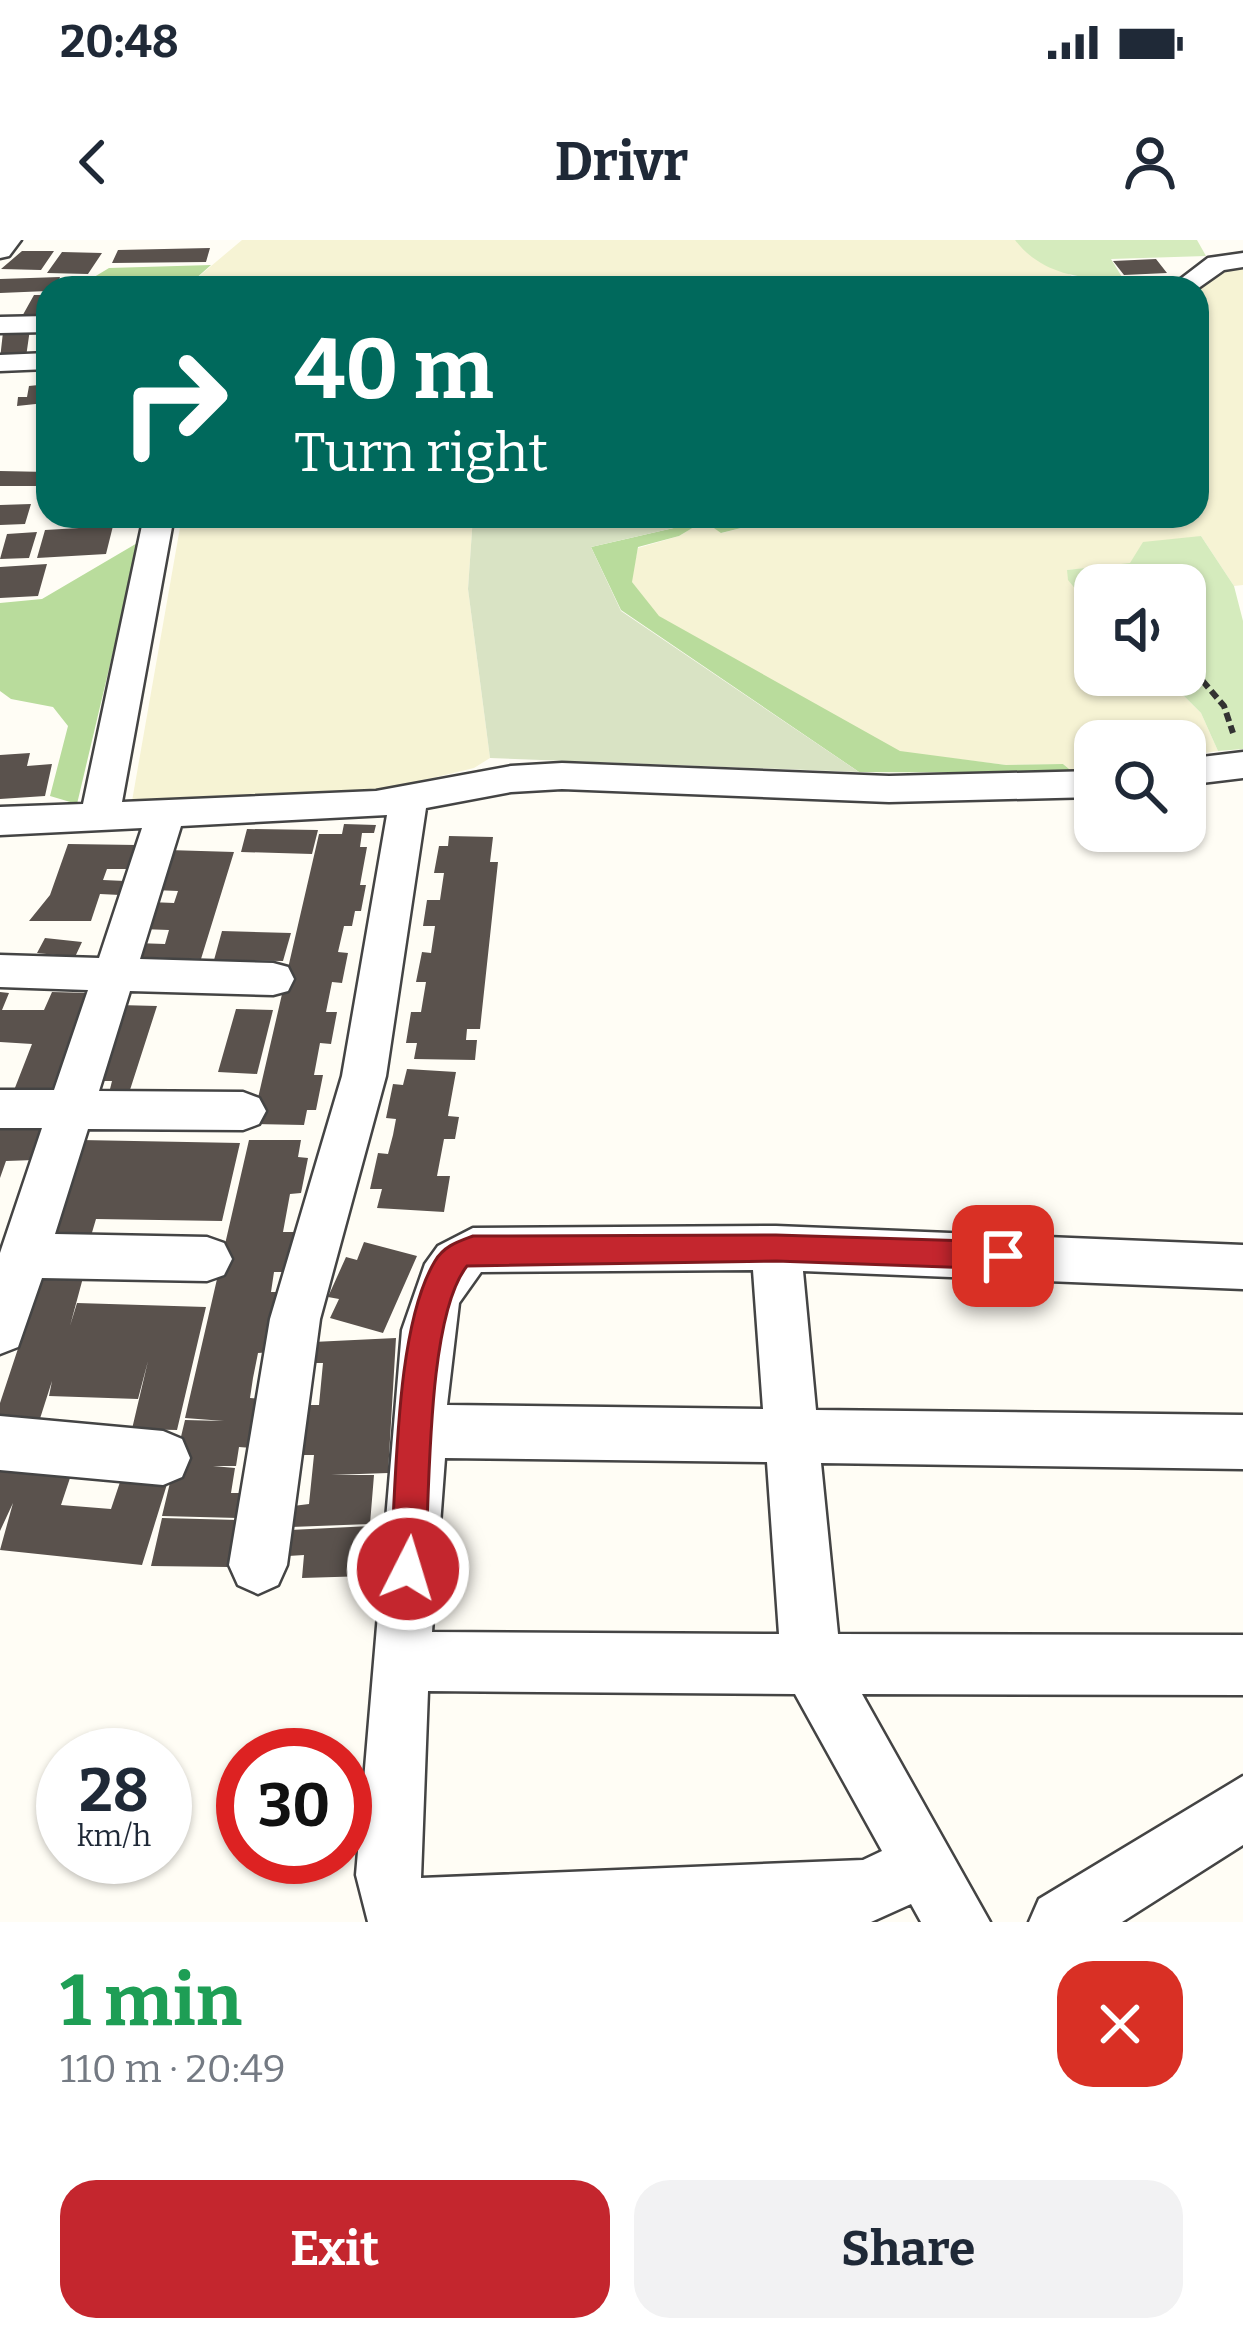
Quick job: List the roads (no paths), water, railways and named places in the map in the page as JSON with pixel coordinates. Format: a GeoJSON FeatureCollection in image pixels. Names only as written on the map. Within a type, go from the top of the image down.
{"type":"FeatureCollection","features":[{"type":"Feature","properties":{"kind":"street"},"geometry":{"type":"LineString","coordinates":[[0,250],[9,240]]}},
{"type":"Feature","properties":{"kind":"street"},"geometry":{"type":"LineString","coordinates":[[1198,276],[1217,263],[1243,260]]}},
{"type":"Feature","properties":{"kind":"street"},"geometry":{"type":"LineString","coordinates":[[0,325],[36,324]]}},
{"type":"Feature","properties":{"kind":"street"},"geometry":{"type":"LineString","coordinates":[[0,363],[36,362]]}},
{"type":"Feature","properties":{"kind":"street"},"geometry":{"type":"LineString","coordinates":[[100,816],[157,528]]}},
{"type":"Feature","properties":{"kind":"street"},"geometry":{"type":"LineString","coordinates":[[1206,765],[1240,753]]}},
{"type":"Feature","properties":{"kind":"street"},"geometry":{"type":"LineString","coordinates":[[0,821],[376,803],[511,779],[562,776],[889,789],[1074,785]]}},
{"type":"Feature","properties":{"kind":"street"},"geometry":{"type":"LineString","coordinates":[[258,1565],[295,1318],[364,1076],[409,797]]}},
{"type":"Feature","properties":{"kind":"street"},"geometry":{"type":"LineString","coordinates":[[0,1330],[166,813]]}},
{"type":"Feature","properties":{"kind":"street"},"geometry":{"type":"LineString","coordinates":[[0,971],[273,979]]}},
{"type":"Feature","properties":{"kind":"street"},"geometry":{"type":"LineString","coordinates":[[0,1109],[243,1111]]}},
{"type":"Feature","properties":{"kind":"street"},"geometry":{"type":"LineString","coordinates":[[776,1248],[811,1664],[957,1922]]}},
{"type":"Feature","properties":{"kind":"street"},"geometry":{"type":"LineString","coordinates":[[923,1865],[865,1892],[404,1912],[392,1902],[388,1875],[400,1661],[424,1340],[446,1270],[457,1256],[473,1250],[776,1248],[1243,1267]]}},
{"type":"Feature","properties":{"kind":"street"},"geometry":{"type":"LineString","coordinates":[[24,1255],[207,1259]]}},
{"type":"Feature","properties":{"kind":"street"},"geometry":{"type":"LineString","coordinates":[[420,1430],[1243,1442]]}},
{"type":"Feature","properties":{"kind":"street"},"geometry":{"type":"LineString","coordinates":[[0,1443],[163,1458]]}},
{"type":"Feature","properties":{"kind":"street"},"geometry":{"type":"LineString","coordinates":[[400,1661],[1243,1665]]}},
{"type":"Feature","properties":{"kind":"street"},"geometry":{"type":"LineString","coordinates":[[1062,1922],[1243,1808]]}}]}
